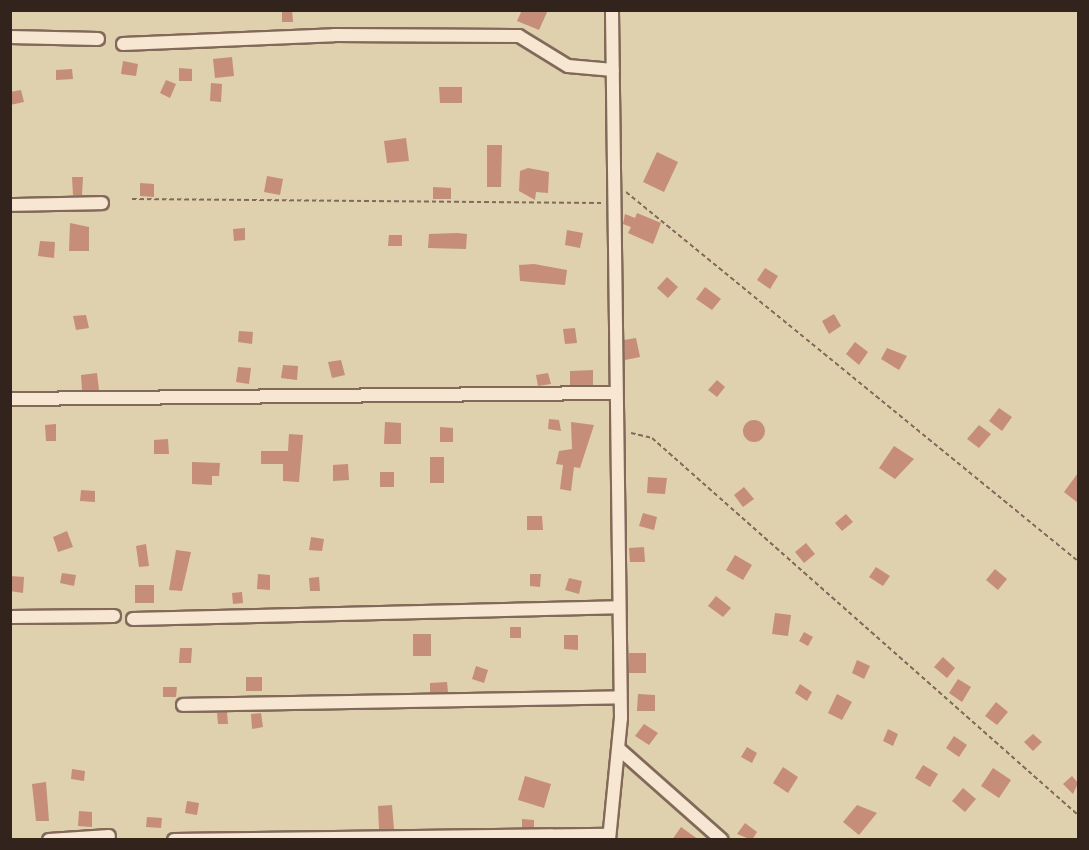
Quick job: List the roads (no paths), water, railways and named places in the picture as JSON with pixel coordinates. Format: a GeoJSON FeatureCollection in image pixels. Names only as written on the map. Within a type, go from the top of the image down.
{"type":"FeatureCollection","features":[{"type":"Feature","properties":{"kind":"street"},"geometry":{"type":"LineString","coordinates":[[174,840],[609,837],[619,749],[620,697],[616,429],[617,184],[612,10]]}},
{"type":"Feature","properties":{"kind":"street"},"geometry":{"type":"LineString","coordinates":[[123,44],[334,35],[519,36],[568,66],[614,70]]}},
{"type":"Feature","properties":{"kind":"street"},"geometry":{"type":"LineString","coordinates":[[10,37],[98,39]]}},
{"type":"Feature","properties":{"kind":"street"},"geometry":{"type":"LineString","coordinates":[[10,205],[102,203]]}},
{"type":"Feature","properties":{"kind":"street"},"geometry":{"type":"LineString","coordinates":[[10,399],[616,393]]}},
{"type":"Feature","properties":{"kind":"street"},"geometry":{"type":"LineString","coordinates":[[133,619],[618,607]]}},
{"type":"Feature","properties":{"kind":"street"},"geometry":{"type":"LineString","coordinates":[[10,617],[114,616]]}},
{"type":"Feature","properties":{"kind":"street"},"geometry":{"type":"LineString","coordinates":[[183,705],[620,697]]}},
{"type":"Feature","properties":{"kind":"street"},"geometry":{"type":"LineString","coordinates":[[619,749],[722,840]]}},
{"type":"Feature","properties":{"kind":"street"},"geometry":{"type":"LineString","coordinates":[[49,840],[109,836]]}}]}
